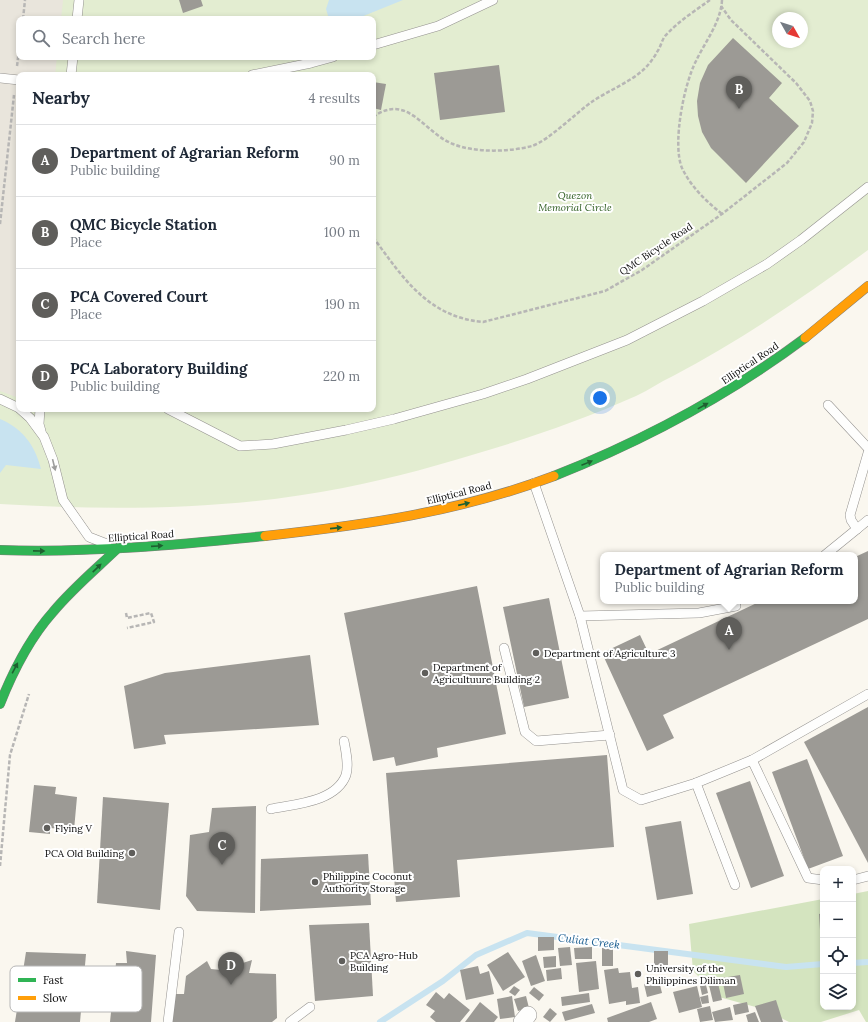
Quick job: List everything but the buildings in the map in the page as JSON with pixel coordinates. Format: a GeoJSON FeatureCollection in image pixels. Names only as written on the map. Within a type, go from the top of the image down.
{"type":"FeatureCollection","features":[{"type":"Feature","properties":{"kind":"main road","name":"Elliptical Road"},"geometry":{"type":"LineString","coordinates":[[0,550],[39,552],[231,540],[357,526],[417,515],[476,501],[534,483],[591,462],[650,435],[707,404],[762,369],[815,331],[868,286]]}},
{"type":"Feature","properties":{"kind":"main road"},"geometry":{"type":"LineString","coordinates":[[0,704],[8,682],[20,659],[44,622],[118,548]]}},
{"type":"Feature","properties":{"kind":"lane"},"geometry":{"type":"LineString","coordinates":[[77,16],[79,0]]}},
{"type":"Feature","properties":{"kind":"lane"},"geometry":{"type":"LineString","coordinates":[[376,44],[438,26],[493,0]]}},
{"type":"Feature","properties":{"kind":"lane"},"geometry":{"type":"LineString","coordinates":[[71,72],[73,60]]}},
{"type":"Feature","properties":{"kind":"lane"},"geometry":{"type":"LineString","coordinates":[[267,72],[322,60]]}},
{"type":"Feature","properties":{"kind":"lane"},"geometry":{"type":"LineString","coordinates":[[0,78],[16,80]]}},
{"type":"Feature","properties":{"kind":"lane"},"geometry":{"type":"LineString","coordinates":[[174,412],[240,446],[273,444],[346,430],[394,419],[483,394],[627,340],[736,284],[773,260],[825,222],[868,187]]}},
{"type":"Feature","properties":{"kind":"lane"},"geometry":{"type":"LineString","coordinates":[[0,399],[16,406]]}},
{"type":"Feature","properties":{"kind":"lane"},"geometry":{"type":"LineString","coordinates":[[828,405],[868,448]]}},
{"type":"Feature","properties":{"kind":"lane"},"geometry":{"type":"LineString","coordinates":[[24,412],[41,431]]}},
{"type":"Feature","properties":{"kind":"lane"},"geometry":{"type":"LineString","coordinates":[[40,412],[39,424],[53,460],[63,500],[89,537],[118,548]]}},
{"type":"Feature","properties":{"kind":"lane"},"geometry":{"type":"LineString","coordinates":[[857,529],[851,520],[850,514],[868,453]]}},
{"type":"Feature","properties":{"kind":"lane"},"geometry":{"type":"LineString","coordinates":[[534,483],[580,616],[623,790],[636,799],[647,800],[696,783],[752,760],[868,694]]}},
{"type":"Feature","properties":{"kind":"lane"},"geometry":{"type":"LineString","coordinates":[[829,552],[868,520]]}},
{"type":"Feature","properties":{"kind":"lane"},"geometry":{"type":"LineString","coordinates":[[580,616],[699,613],[736,606]]}},
{"type":"Feature","properties":{"kind":"lane"},"geometry":{"type":"LineString","coordinates":[[504,648],[525,732],[531,737],[536,741],[610,735]]}},
{"type":"Feature","properties":{"kind":"lane"},"geometry":{"type":"LineString","coordinates":[[272,809],[323,799],[338,786],[346,776],[347,764],[344,741]]}},
{"type":"Feature","properties":{"kind":"lane"},"geometry":{"type":"LineString","coordinates":[[752,760],[808,878],[820,880]]}},
{"type":"Feature","properties":{"kind":"lane"},"geometry":{"type":"LineString","coordinates":[[696,783],[735,886]]}},
{"type":"Feature","properties":{"kind":"lane"},"geometry":{"type":"LineString","coordinates":[[856,879],[868,876]]}},
{"type":"Feature","properties":{"kind":"lane"},"geometry":{"type":"LineString","coordinates":[[168,1022],[179,932]]}},
{"type":"Feature","properties":{"kind":"lane"},"geometry":{"type":"LineString","coordinates":[[290,1022],[310,1007]]}},
{"type":"Feature","properties":{"kind":"path"},"geometry":{"type":"LineString","coordinates":[[23,16],[25,0]]}},
{"type":"Feature","properties":{"kind":"path"},"geometry":{"type":"LineString","coordinates":[[376,115],[386,109],[398,108],[406,110],[434,133],[452,144],[465,148],[497,150],[533,146],[593,101],[642,71],[657,52],[666,34],[710,0]]}},
{"type":"Feature","properties":{"kind":"path"},"geometry":{"type":"LineString","coordinates":[[722,0],[722,6],[717,21],[694,63],[685,92],[678,130],[682,166],[688,180],[708,202],[722,214]]}},
{"type":"Feature","properties":{"kind":"path","name":"QMC Bicycle Road"},"geometry":{"type":"LineString","coordinates":[[376,240],[398,272],[420,296],[432,305],[456,318],[483,322],[605,291],[642,270],[722,214],[787,163],[810,131],[813,111],[810,101],[796,83],[731,20],[722,6]]}},
{"type":"Feature","properties":{"kind":"path"},"geometry":{"type":"LineString","coordinates":[[18,60],[18,72]]}},
{"type":"Feature","properties":{"kind":"path"},"geometry":{"type":"LineString","coordinates":[[0,224],[16,88]]}},
{"type":"Feature","properties":{"kind":"path"},"geometry":{"type":"LineString","coordinates":[[126,613],[127,618],[151,613],[154,622],[127,628]]}},
{"type":"Feature","properties":{"kind":"path"},"geometry":{"type":"LineString","coordinates":[[0,866],[10,755],[31,689]]}},
{"type":"Feature","properties":{"kind":"green space","name":"Quezon Memorial Circle"},"geometry":{"type":"Polygon","coordinates":[[[0,0],[868,0],[868,250],[797,301],[699,362],[641,394],[583,418],[474,455],[381,480],[343,488],[258,501],[172,507],[86,508],[0,504],[0,0]]]}},
{"type":"Feature","properties":{"kind":"green space"},"geometry":{"type":"Polygon","coordinates":[[[868,891],[868,1022],[866,1022],[859,1010],[821,1022],[789,1022],[763,1009],[719,997],[693,971],[689,924],[820,900],[820,1010],[856,1010],[856,893],[868,891]]]}},
{"type":"Feature","properties":{"kind":"shaded area"},"geometry":{"type":"Polygon","coordinates":[[[0,0],[63,0],[61,16],[16,16],[16,60],[57,60],[55,72],[16,72],[16,397],[0,391],[0,0]]]}},
{"type":"Feature","properties":{"kind":"water"},"geometry":{"type":"Polygon","coordinates":[[[329,0],[403,0],[363,16],[328,16],[326,9],[329,0]]]}},
{"type":"Feature","properties":{"kind":"water"},"geometry":{"type":"Polygon","coordinates":[[[0,419],[15,427],[26,438],[35,452],[41,469],[6,465],[0,473],[0,419]]]}},
{"type":"Feature","properties":{"kind":"waterway","name":"Culiat Creek"},"geometry":{"type":"LineString","coordinates":[[380,1022],[443,981],[476,955],[527,933],[786,967],[820,964]]}},
{"type":"Feature","properties":{"kind":"waterway","name":"Culiat Creek"},"geometry":{"type":"LineString","coordinates":[[856,963],[868,962]]}},
{"type":"Feature","properties":{"kind":"traffic: fast"},"geometry":{"type":"LineString","coordinates":[[554,476],[620,448],[684,416],[745,379],[805,338]]}},
{"type":"Feature","properties":{"kind":"traffic: fast"},"geometry":{"type":"LineString","coordinates":[[0,550],[33,551],[99,549],[166,545],[265,536]]}},
{"type":"Feature","properties":{"kind":"traffic: fast"},"geometry":{"type":"LineString","coordinates":[[0,704],[22,656],[44,622],[68,595],[118,548]]}},
{"type":"Feature","properties":{"kind":"traffic: slow"},"geometry":{"type":"LineString","coordinates":[[805,338],[868,286]]}},
{"type":"Feature","properties":{"kind":"traffic: slow"},"geometry":{"type":"LineString","coordinates":[[265,536],[375,522],[447,508],[483,499],[554,476]]}},
{"type":"Feature","properties":{"kind":"place","name":"QMC Bicycle Station"},"geometry":{"type":"Point","coordinates":[739,109]}},
{"type":"Feature","properties":{"kind":"place","name":"Department of Agrarian Reform"},"geometry":{"type":"Point","coordinates":[729,650]}},
{"type":"Feature","properties":{"kind":"place","name":"Department of Agriculture 3"},"geometry":{"type":"Point","coordinates":[536,653]}},
{"type":"Feature","properties":{"kind":"place","name":"Department of Agricultuure Building 2"},"geometry":{"type":"Point","coordinates":[425,673]}},
{"type":"Feature","properties":{"kind":"place","name":"Flying V"},"geometry":{"type":"Point","coordinates":[47,828]}},
{"type":"Feature","properties":{"kind":"place","name":"PCA Old Building"},"geometry":{"type":"Point","coordinates":[132,853]}},
{"type":"Feature","properties":{"kind":"place","name":"PCA Covered Court"},"geometry":{"type":"Point","coordinates":[222,865]}},
{"type":"Feature","properties":{"kind":"place","name":"Philippine Coconut Authority Storage"},"geometry":{"type":"Point","coordinates":[315,882]}},
{"type":"Feature","properties":{"kind":"place","name":"PCA Agro-Hub Building"},"geometry":{"type":"Point","coordinates":[342,961]}},
{"type":"Feature","properties":{"kind":"place","name":"University of the Philippines Diliman"},"geometry":{"type":"Point","coordinates":[638,974]}},
{"type":"Feature","properties":{"kind":"place","name":"PCA Laboratory Building"},"geometry":{"type":"Point","coordinates":[231,985]}}]}
